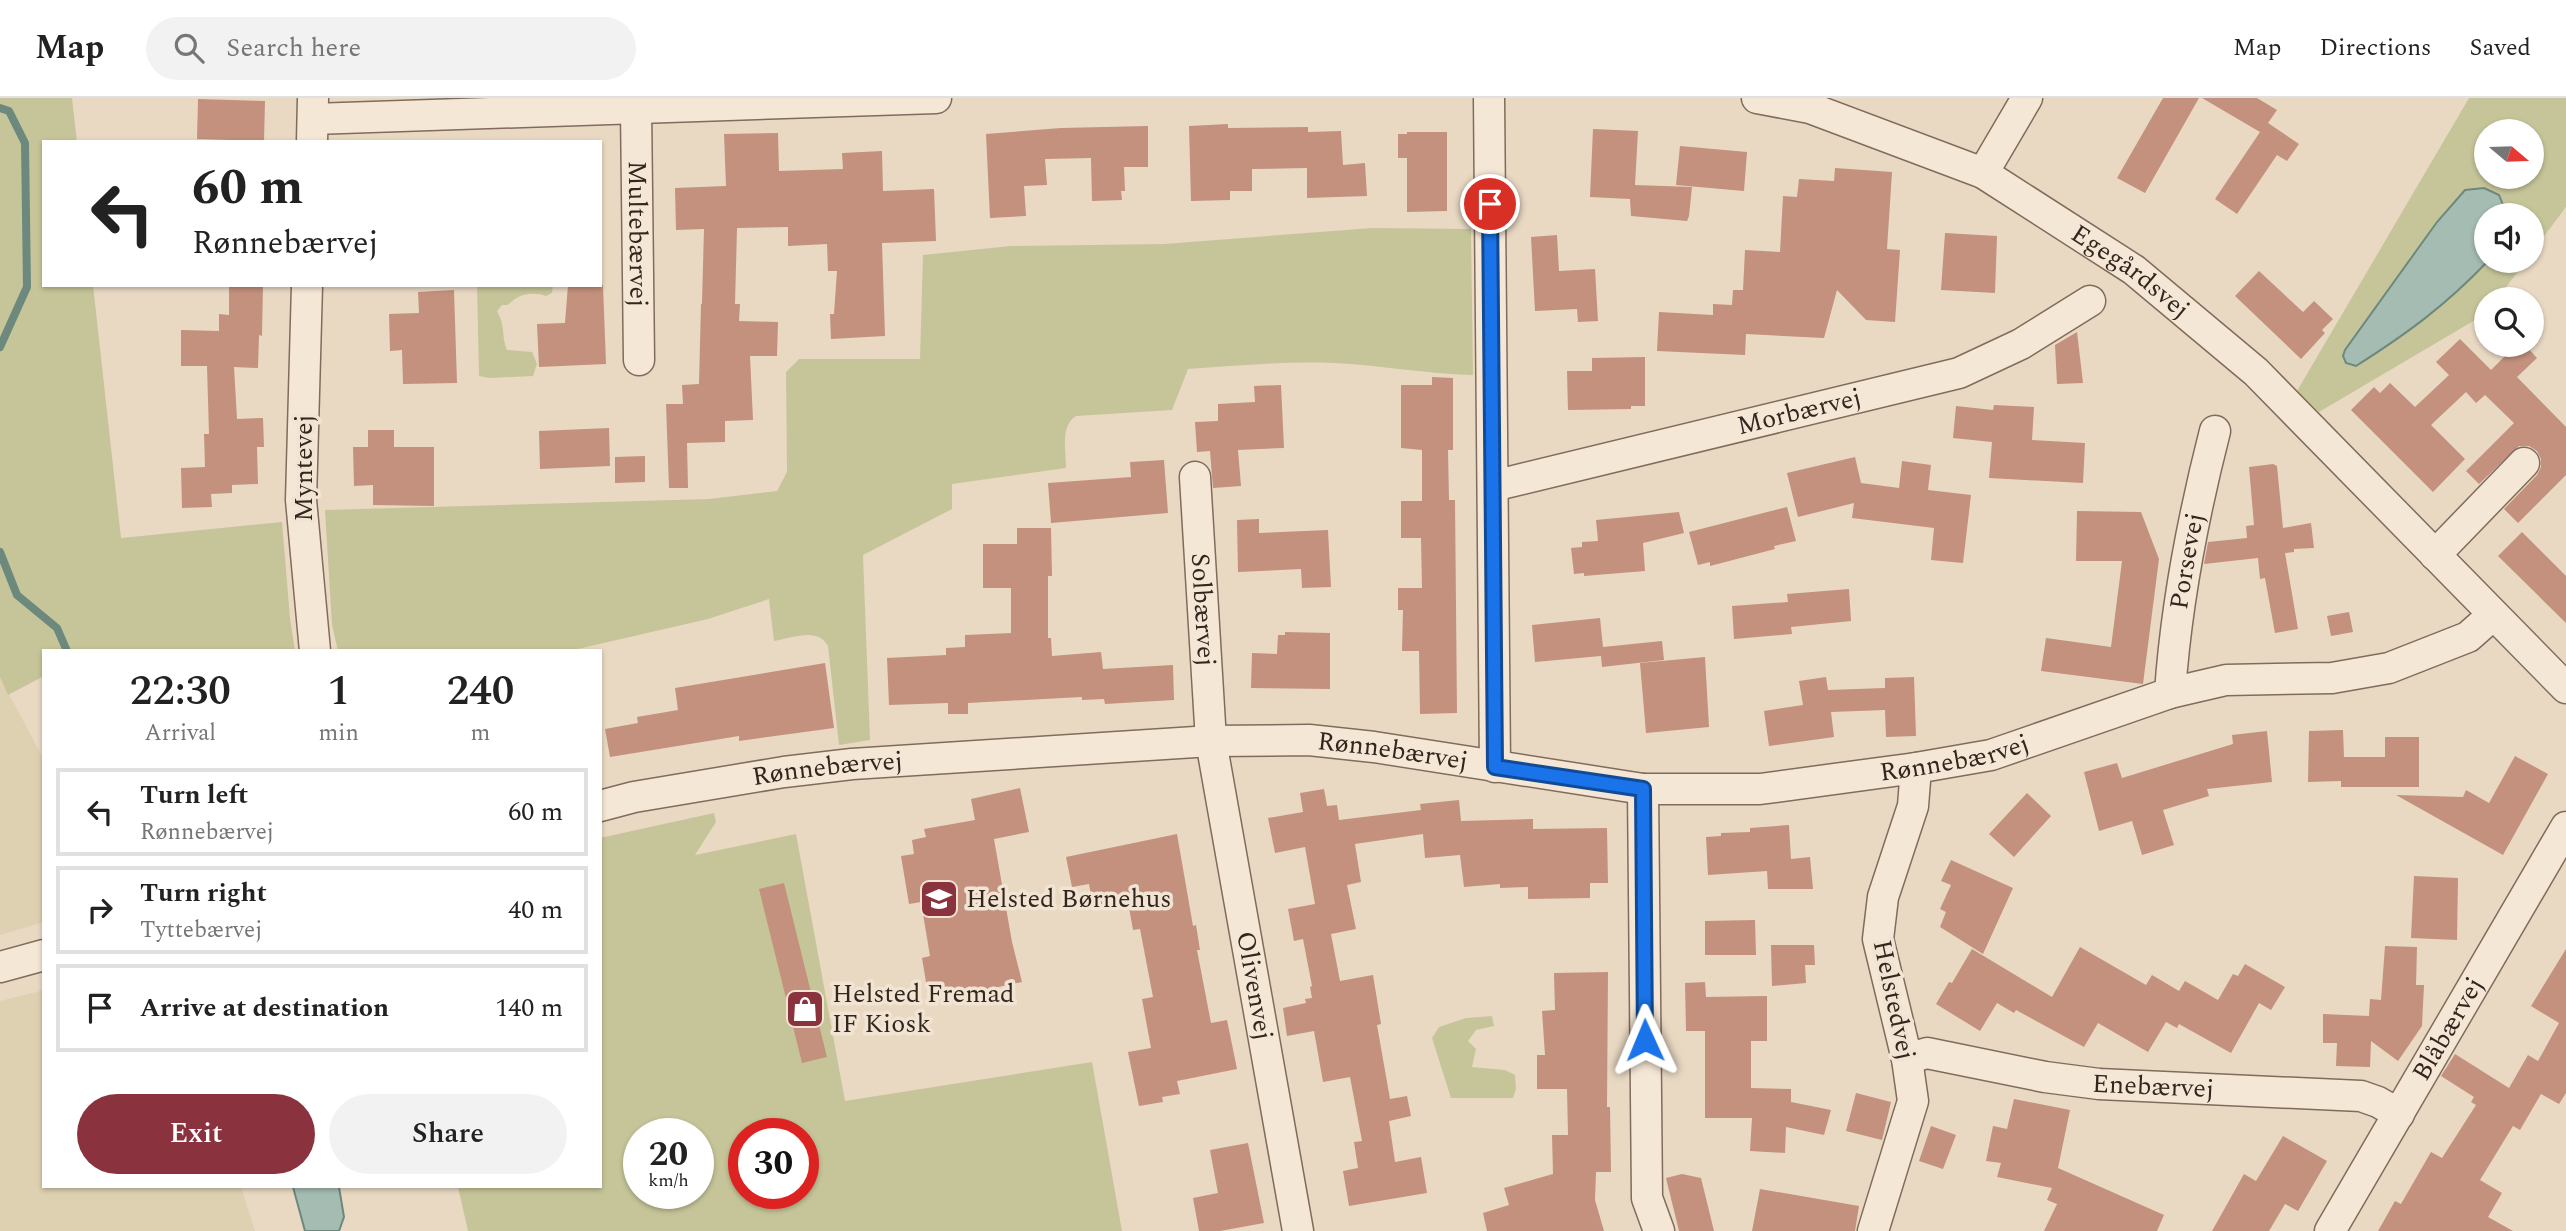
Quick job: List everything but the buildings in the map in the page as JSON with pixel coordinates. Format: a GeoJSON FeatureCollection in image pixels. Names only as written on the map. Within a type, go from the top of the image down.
{"type":"FeatureCollection","features":[{"type":"Feature","properties":{"kind":"street"},"geometry":{"type":"LineString","coordinates":[[312,120],[754,101],[936,98]]}},
{"type":"Feature","properties":{"kind":"street"},"geometry":{"type":"LineString","coordinates":[[1489,98],[1495,767]]}},
{"type":"Feature","properties":{"kind":"street","name":"Egegårdsvej"},"geometry":{"type":"LineString","coordinates":[[1757,98],[1810,108],[1983,173],[2134,270],[2256,373],[2566,688]]}},
{"type":"Feature","properties":{"kind":"street"},"geometry":{"type":"LineString","coordinates":[[1983,173],[2027,98]]}},
{"type":"Feature","properties":{"kind":"street","name":"Multebærvej"},"geometry":{"type":"LineString","coordinates":[[636,108],[639,360]]}},
{"type":"Feature","properties":{"kind":"street","name":"Myntevej"},"geometry":{"type":"LineString","coordinates":[[307,287],[301,500],[316,649]]}},
{"type":"Feature","properties":{"kind":"street","name":"Morbærvej"},"geometry":{"type":"LineString","coordinates":[[1493,486],[1959,373],[2021,344],[2090,301]]}},
{"type":"Feature","properties":{"kind":"street","name":"Porsevej"},"geometry":{"type":"LineString","coordinates":[[2170,693],[2173,645],[2196,506],[2215,431]]}},
{"type":"Feature","properties":{"kind":"street"},"geometry":{"type":"LineString","coordinates":[[2435,555],[2524,463]]}},
{"type":"Feature","properties":{"kind":"street","name":"Solbærvej"},"geometry":{"type":"LineString","coordinates":[[1195,477],[1211,741]]}},
{"type":"Feature","properties":{"kind":"street","name":"Rønnebærvej"},"geometry":{"type":"LineString","coordinates":[[602,805],[634,797],[784,772],[852,764],[1211,741],[1309,740],[1374,747],[1643,789],[1760,789],[1991,755],[2170,693],[2226,680],[2332,678],[2389,668],[2468,637],[2493,615]]}},
{"type":"Feature","properties":{"kind":"street","name":"Olivenvej"},"geometry":{"type":"LineString","coordinates":[[1211,741],[1298,1231]]}},
{"type":"Feature","properties":{"kind":"street","name":"Helstedvej"},"geometry":{"type":"LineString","coordinates":[[1873,1231],[1913,1101],[1908,1059],[1883,968],[1878,939],[1883,897],[1913,806],[1916,768]]}},
{"type":"Feature","properties":{"kind":"street"},"geometry":{"type":"LineString","coordinates":[[1643,789],[1647,1198],[1658,1231]]}},
{"type":"Feature","properties":{"kind":"street","name":"Blåbærvej"},"geometry":{"type":"LineString","coordinates":[[2330,1231],[2566,827]]}},
{"type":"Feature","properties":{"kind":"street"},"geometry":{"type":"LineString","coordinates":[[0,967],[42,956]]}},
{"type":"Feature","properties":{"kind":"street","name":"Enebærvej"},"geometry":{"type":"LineString","coordinates":[[1908,1059],[1927,1053],[2045,1077],[2099,1084],[2361,1096],[2399,1114]]}},
{"type":"Feature","properties":{"kind":"shaded area"},"geometry":{"type":"Polygon","coordinates":[[[2486,189],[2499,195],[2502,203],[2474,203],[2476,273],[2410,330],[2356,366],[2346,363],[2343,356],[2345,350],[2437,222],[2465,190],[2486,189]]]}},
{"type":"Feature","properties":{"kind":"shaded area"},"geometry":{"type":"Polygon","coordinates":[[[0,677],[42,756],[42,923],[0,935],[0,677]]]}},
{"type":"Feature","properties":{"kind":"shaded area"},"geometry":{"type":"Polygon","coordinates":[[[42,990],[42,1188],[241,1188],[255,1231],[0,1231],[0,1001],[42,990]]]}},
{"type":"Feature","properties":{"kind":"shaded area"},"geometry":{"type":"Polygon","coordinates":[[[293,1188],[339,1188],[344,1217],[339,1231],[305,1231],[293,1188]]]}},
{"type":"Feature","properties":{"kind":"green space"},"geometry":{"type":"Polygon","coordinates":[[[0,98],[72,98],[77,140],[42,140],[42,287],[93,287],[121,538],[282,522],[295,649],[42,649],[42,677],[8,695],[0,677],[0,98]]]}},
{"type":"Feature","properties":{"kind":"green space"},"geometry":{"type":"Polygon","coordinates":[[[2469,98],[2566,98],[2566,207],[2544,236],[2544,203],[2474,203],[2474,273],[2517,273],[2506,287],[2474,287],[2474,321],[2319,412],[2297,391],[2469,98]]]}},
{"type":"Feature","properties":{"kind":"green space"},"geometry":{"type":"Polygon","coordinates":[[[1372,228],[1471,229],[1473,375],[1315,363],[1188,369],[1172,410],[1076,416],[1071,420],[1066,432],[1066,468],[952,484],[952,509],[863,555],[870,740],[839,745],[828,646],[823,640],[811,635],[774,641],[769,599],[708,619],[578,649],[338,649],[332,625],[325,510],[709,499],[777,491],[787,472],[786,372],[799,359],[920,359],[923,255],[1011,246],[1164,244],[1372,228]]]}},
{"type":"Feature","properties":{"kind":"green space"},"geometry":{"type":"Polygon","coordinates":[[[477,287],[553,287],[552,293],[546,296],[521,296],[508,305],[502,305],[497,311],[502,322],[507,350],[532,352],[537,364],[533,376],[479,376],[477,287]]]}},
{"type":"Feature","properties":{"kind":"green space"},"geometry":{"type":"Polygon","coordinates":[[[714,813],[716,822],[695,855],[796,834],[845,1101],[1092,1062],[1122,1231],[468,1231],[458,1188],[602,1188],[602,838],[714,813]]]}},
{"type":"Feature","properties":{"kind":"green space"},"geometry":{"type":"Polygon","coordinates":[[[1492,1016],[1494,1026],[1476,1030],[1468,1041],[1476,1049],[1472,1067],[1505,1070],[1515,1075],[1516,1089],[1513,1098],[1451,1098],[1432,1038],[1439,1027],[1466,1018],[1492,1016]]]}},
{"type":"Feature","properties":{"kind":"waterway"},"geometry":{"type":"LineString","coordinates":[[0,108],[9,111],[25,143],[27,287],[0,347]]}},
{"type":"Feature","properties":{"kind":"waterway"},"geometry":{"type":"LineString","coordinates":[[0,552],[17,595],[57,628],[66,649]]}},
{"type":"Feature","properties":{"kind":"place","name":"Helsted Børnehus"},"geometry":{"type":"Point","coordinates":[939,899]}},
{"type":"Feature","properties":{"kind":"place","name":"Helsted Fremad IF Kiosk"},"geometry":{"type":"Point","coordinates":[805,1009]}},
{"type":"Feature","properties":{"kind":"route"},"geometry":{"type":"LineString","coordinates":[[1490,204],[1495,767],[1643,789],[1645,1040]]}}]}
